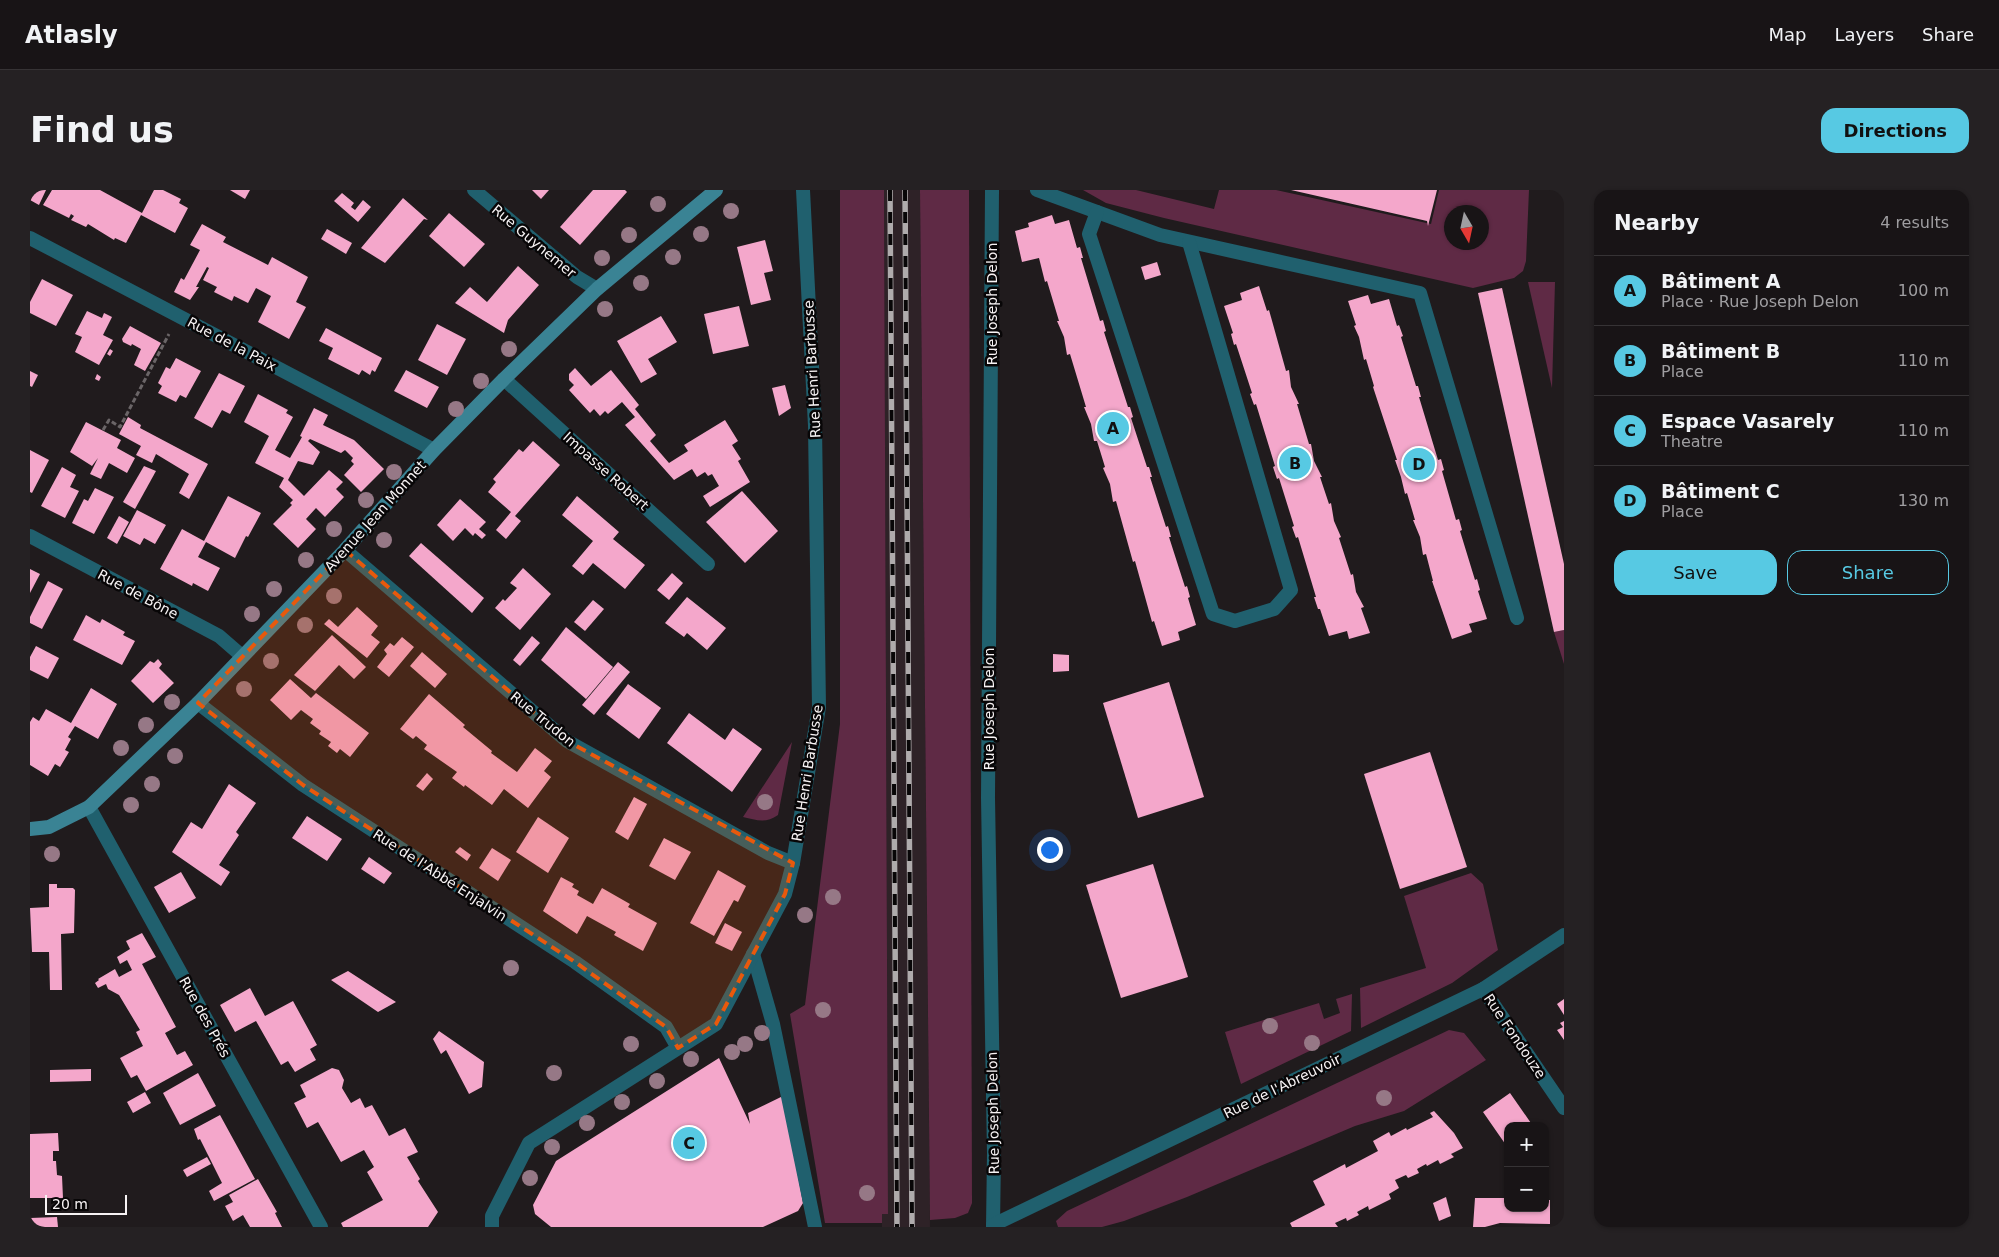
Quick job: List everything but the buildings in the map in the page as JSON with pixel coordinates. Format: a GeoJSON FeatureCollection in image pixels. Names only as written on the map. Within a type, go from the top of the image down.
{"type":"FeatureCollection","features":[{"type":"Feature","properties":{"kind":"main road","name":"Avenue Jean Monnet"},"geometry":{"type":"LineString","coordinates":[[30,829],[49,827],[89,807],[198,703],[345,550],[434,450],[504,378],[597,289],[716,190]]}},
{"type":"Feature","properties":{"kind":"street","name":"Rue Guynemer"},"geometry":{"type":"LineString","coordinates":[[474,190],[577,277],[597,289]]}},
{"type":"Feature","properties":{"kind":"street","name":"Rue Henri Barbusse"},"geometry":{"type":"LineString","coordinates":[[492,1227],[492,1216],[529,1143],[716,1024],[785,894],[793,863],[818,707],[815,426],[803,190]]}},
{"type":"Feature","properties":{"kind":"street","name":"Rue Joseph Delon"},"geometry":{"type":"LineString","coordinates":[[992,190],[988,798],[994,1153],[993,1226]]}},
{"type":"Feature","properties":{"kind":"street"},"geometry":{"type":"LineString","coordinates":[[1037,190],[1160,235],[1420,293],[1517,618]]}},
{"type":"Feature","properties":{"kind":"street"},"geometry":{"type":"LineString","coordinates":[[1097,212],[1089,234],[1213,614],[1235,621],[1274,609],[1291,590],[1190,242]]}},
{"type":"Feature","properties":{"kind":"street","name":"Rue de la Paix"},"geometry":{"type":"LineString","coordinates":[[30,238],[434,450]]}},
{"type":"Feature","properties":{"kind":"street","name":"Impasse Robert"},"geometry":{"type":"LineString","coordinates":[[504,378],[708,564]]}},
{"type":"Feature","properties":{"kind":"street","name":"Rue de Bône"},"geometry":{"type":"LineString","coordinates":[[30,536],[219,636],[242,656]]}},
{"type":"Feature","properties":{"kind":"street","name":"Rue Trudon"},"geometry":{"type":"LineString","coordinates":[[345,550],[566,741],[768,853],[793,863]]}},
{"type":"Feature","properties":{"kind":"street","name":"Rue de l'Abbé Enjalvin"},"geometry":{"type":"LineString","coordinates":[[198,703],[303,785],[575,962],[666,1027],[678,1048]]}},
{"type":"Feature","properties":{"kind":"street","name":"Rue des Prés"},"geometry":{"type":"LineString","coordinates":[[89,807],[321,1227]]}},
{"type":"Feature","properties":{"kind":"street","name":"Rue de l'Abreuvoir"},"geometry":{"type":"LineString","coordinates":[[993,1226],[1483,989],[1564,935]]}},
{"type":"Feature","properties":{"kind":"street"},"geometry":{"type":"LineString","coordinates":[[753,954],[773,1024],[815,1227]]}},
{"type":"Feature","properties":{"kind":"street","name":"Rue Fondouze"},"geometry":{"type":"LineString","coordinates":[[1483,989],[1564,1108]]}},
{"type":"Feature","properties":{"kind":"path"},"geometry":{"type":"LineString","coordinates":[[103,430],[109,420],[120,427],[180,316]]}},
{"type":"Feature","properties":{"kind":"highlighted area"},"geometry":{"type":"Polygon","coordinates":[[[345,550],[567,741],[793,863],[785,894],[716,1024],[678,1048],[666,1027],[575,962],[303,785],[198,703],[345,550]]]}},
{"type":"Feature","properties":{"kind":"shaded area"},"geometry":{"type":"Polygon","coordinates":[[[840,190],[884,190],[888,1214],[882,1214],[882,1223],[825,1223],[790,1014],[805,1005],[840,724],[840,190]]]}},
{"type":"Feature","properties":{"kind":"shaded area"},"geometry":{"type":"Polygon","coordinates":[[[884,190],[920,190],[930,1227],[882,1227],[882,1214],[888,1214],[884,190]]]}},
{"type":"Feature","properties":{"kind":"shaded area"},"geometry":{"type":"Polygon","coordinates":[[[920,190],[969,190],[972,1203],[968,1213],[955,1218],[930,1220],[920,190]]]}},
{"type":"Feature","properties":{"kind":"shaded area"},"geometry":{"type":"Polygon","coordinates":[[[1083,190],[1136,190],[1214,209],[1219,190],[1276,190],[1431,224],[1439,190],[1529,190],[1526,261],[1523,271],[1514,278],[1473,288],[1164,218],[1106,203],[1083,190]]]}},
{"type":"Feature","properties":{"kind":"shaded area"},"geometry":{"type":"Polygon","coordinates":[[[1528,282],[1555,282],[1552,388],[1528,282]]]}},
{"type":"Feature","properties":{"kind":"shaded area"},"geometry":{"type":"Polygon","coordinates":[[[1564,630],[1564,664],[1554,632],[1564,630]]]}},
{"type":"Feature","properties":{"kind":"shaded area"},"geometry":{"type":"Polygon","coordinates":[[[792,742],[778,815],[769,820],[743,817],[792,742]]]}},
{"type":"Feature","properties":{"kind":"shaded area"},"geometry":{"type":"Polygon","coordinates":[[[1471,873],[1483,884],[1498,950],[1452,983],[1361,1028],[1360,988],[1426,968],[1404,896],[1471,873]]]}},
{"type":"Feature","properties":{"kind":"shaded area"},"geometry":{"type":"Polygon","coordinates":[[[1352,994],[1351,1031],[1241,1084],[1225,1032],[1319,1003],[1324,1019],[1340,1013],[1336,999],[1352,994]]]}},
{"type":"Feature","properties":{"kind":"shaded area"},"geometry":{"type":"Polygon","coordinates":[[[1449,1030],[1464,1033],[1486,1060],[1404,1111],[1355,1126],[1187,1197],[1124,1221],[1102,1227],[1058,1227],[1056,1221],[1067,1211],[1449,1030]]]}},
{"type":"Feature","properties":{"kind":"railway"},"geometry":{"type":"LineString","coordinates":[[890,190],[897,1227]]}},
{"type":"Feature","properties":{"kind":"railway"},"geometry":{"type":"LineString","coordinates":[[905,190],[912,1227]]}},
{"type":"Feature","properties":{"kind":"place","name":"Bâtiment A"},"geometry":{"type":"Point","coordinates":[1113,428]}},
{"type":"Feature","properties":{"kind":"place","name":"Bâtiment B"},"geometry":{"type":"Point","coordinates":[1295,463]}},
{"type":"Feature","properties":{"kind":"place","name":"Bâtiment C"},"geometry":{"type":"Point","coordinates":[1419,464]}},
{"type":"Feature","properties":{"kind":"place","name":"Espace Vasarely"},"geometry":{"type":"Point","coordinates":[689,1143]}}]}
